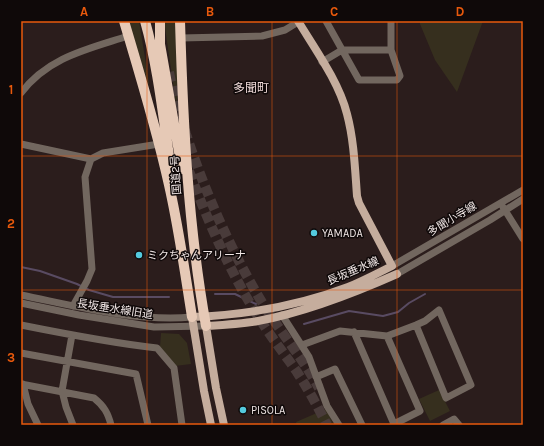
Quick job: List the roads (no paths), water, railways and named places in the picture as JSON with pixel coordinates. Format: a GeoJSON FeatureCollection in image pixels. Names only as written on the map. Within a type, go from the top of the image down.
{"type":"FeatureCollection","features":[{"type":"Feature","properties":{"kind":"highway","name":"国道2号"},"geometry":{"type":"LineString","coordinates":[[124,21],[159,144],[178,225],[193,322]]}},
{"type":"Feature","properties":{"kind":"highway"},"geometry":{"type":"LineString","coordinates":[[145,21],[158,82],[178,225]]}},
{"type":"Feature","properties":{"kind":"highway"},"geometry":{"type":"LineString","coordinates":[[160,21],[160,44],[178,152],[190,210]]}},
{"type":"Feature","properties":{"kind":"highway","name":"国道2号"},"geometry":{"type":"LineString","coordinates":[[180,21],[190,210],[205,322]]}},
{"type":"Feature","properties":{"kind":"main road","name":"長坂垂水線"},"geometry":{"type":"LineString","coordinates":[[205,322],[322,296],[349,286],[392,266],[359,204],[347,114],[339,91],[298,21]]}},
{"type":"Feature","properties":{"kind":"main road","name":"長坂垂水線"},"geometry":{"type":"LineString","coordinates":[[193,322],[257,321],[316,306],[356,292],[397,274]]}},
{"type":"Feature","properties":{"kind":"main road"},"geometry":{"type":"LineString","coordinates":[[193,322],[211,425]]}},
{"type":"Feature","properties":{"kind":"main road"},"geometry":{"type":"LineString","coordinates":[[205,322],[217,394],[224,425]]}},
{"type":"Feature","properties":{"kind":"street"},"geometry":{"type":"LineString","coordinates":[[181,38],[262,36],[285,30],[298,21]]}},
{"type":"Feature","properties":{"kind":"street"},"geometry":{"type":"LineString","coordinates":[[326,21],[359,80],[397,80],[400,76],[391,50],[391,21]]}},
{"type":"Feature","properties":{"kind":"street"},"geometry":{"type":"LineString","coordinates":[[21,93],[27,85],[53,63],[80,52],[128,36]]}},
{"type":"Feature","properties":{"kind":"street"},"geometry":{"type":"LineString","coordinates":[[322,62],[342,50],[391,50]]}},
{"type":"Feature","properties":{"kind":"street"},"geometry":{"type":"LineString","coordinates":[[21,144],[91,159],[104,153],[159,144]]}},
{"type":"Feature","properties":{"kind":"street"},"geometry":{"type":"LineString","coordinates":[[73,306],[92,269],[85,177],[91,159]]}},
{"type":"Feature","properties":{"kind":"street","name":"多聞小寺線"},"geometry":{"type":"LineString","coordinates":[[392,266],[523,190]]}},
{"type":"Feature","properties":{"kind":"street","name":"多聞小寺線"},"geometry":{"type":"LineString","coordinates":[[397,274],[523,199]]}},
{"type":"Feature","properties":{"kind":"street"},"geometry":{"type":"LineString","coordinates":[[501,203],[523,239]]}},
{"type":"Feature","properties":{"kind":"street","name":"長坂垂水線旧道"},"geometry":{"type":"LineString","coordinates":[[21,295],[143,318],[177,319],[193,322]]}},
{"type":"Feature","properties":{"kind":"street","name":"長坂垂水線旧道"},"geometry":{"type":"LineString","coordinates":[[21,303],[79,315],[154,327],[193,322]]}},
{"type":"Feature","properties":{"kind":"street"},"geometry":{"type":"LineString","coordinates":[[302,345],[340,331],[387,336],[416,325],[439,310],[471,385],[446,398],[416,325]]}},
{"type":"Feature","properties":{"kind":"street"},"geometry":{"type":"LineString","coordinates":[[282,315],[309,357],[327,406],[339,425]]}},
{"type":"Feature","properties":{"kind":"street"},"geometry":{"type":"LineString","coordinates":[[21,325],[122,344],[158,348],[174,368],[182,425]]}},
{"type":"Feature","properties":{"kind":"street"},"geometry":{"type":"LineString","coordinates":[[354,332],[394,425],[420,411],[387,336]]}},
{"type":"Feature","properties":{"kind":"street"},"geometry":{"type":"LineString","coordinates":[[72,335],[62,391],[73,425]]}},
{"type":"Feature","properties":{"kind":"street"},"geometry":{"type":"LineString","coordinates":[[21,353],[136,374],[148,425]]}},
{"type":"Feature","properties":{"kind":"street"},"geometry":{"type":"LineString","coordinates":[[316,377],[335,369],[362,425]]}},
{"type":"Feature","properties":{"kind":"street"},"geometry":{"type":"LineString","coordinates":[[38,425],[28,404],[22,384],[94,398],[103,405],[111,425]]}},
{"type":"Feature","properties":{"kind":"street"},"geometry":{"type":"LineString","coordinates":[[443,425],[454,419],[459,425]]}},
{"type":"Feature","properties":{"kind":"waterway"},"geometry":{"type":"LineString","coordinates":[[21,267],[40,271],[77,284],[89,290],[113,297],[169,297]]}},
{"type":"Feature","properties":{"kind":"waterway"},"geometry":{"type":"LineString","coordinates":[[215,294],[235,294],[256,304]]}},
{"type":"Feature","properties":{"kind":"waterway"},"geometry":{"type":"LineString","coordinates":[[304,324],[349,311],[383,316],[398,312],[409,303],[425,294]]}},
{"type":"Feature","properties":{"kind":"tunnel"},"geometry":{"type":"LineString","coordinates":[[169,72],[172,88],[193,155],[227,236],[246,275],[264,306],[319,388]]}},
{"type":"Feature","properties":{"kind":"tunnel"},"geometry":{"type":"LineString","coordinates":[[189,171],[213,230],[241,288],[263,324],[301,378],[327,425]]}},
{"type":"Feature","properties":{"kind":"place","name":"YAMADA"},"geometry":{"type":"Point","coordinates":[314,233]}},
{"type":"Feature","properties":{"kind":"place","name":"ミクちゃんアリーナ"},"geometry":{"type":"Point","coordinates":[139,255]}},
{"type":"Feature","properties":{"kind":"place","name":"PISOLA"},"geometry":{"type":"Point","coordinates":[243,410]}},
{"type":"Feature","properties":{"kind":"district","name":"多聞町"},"geometry":{"type":"Point","coordinates":[251,88]}}]}
